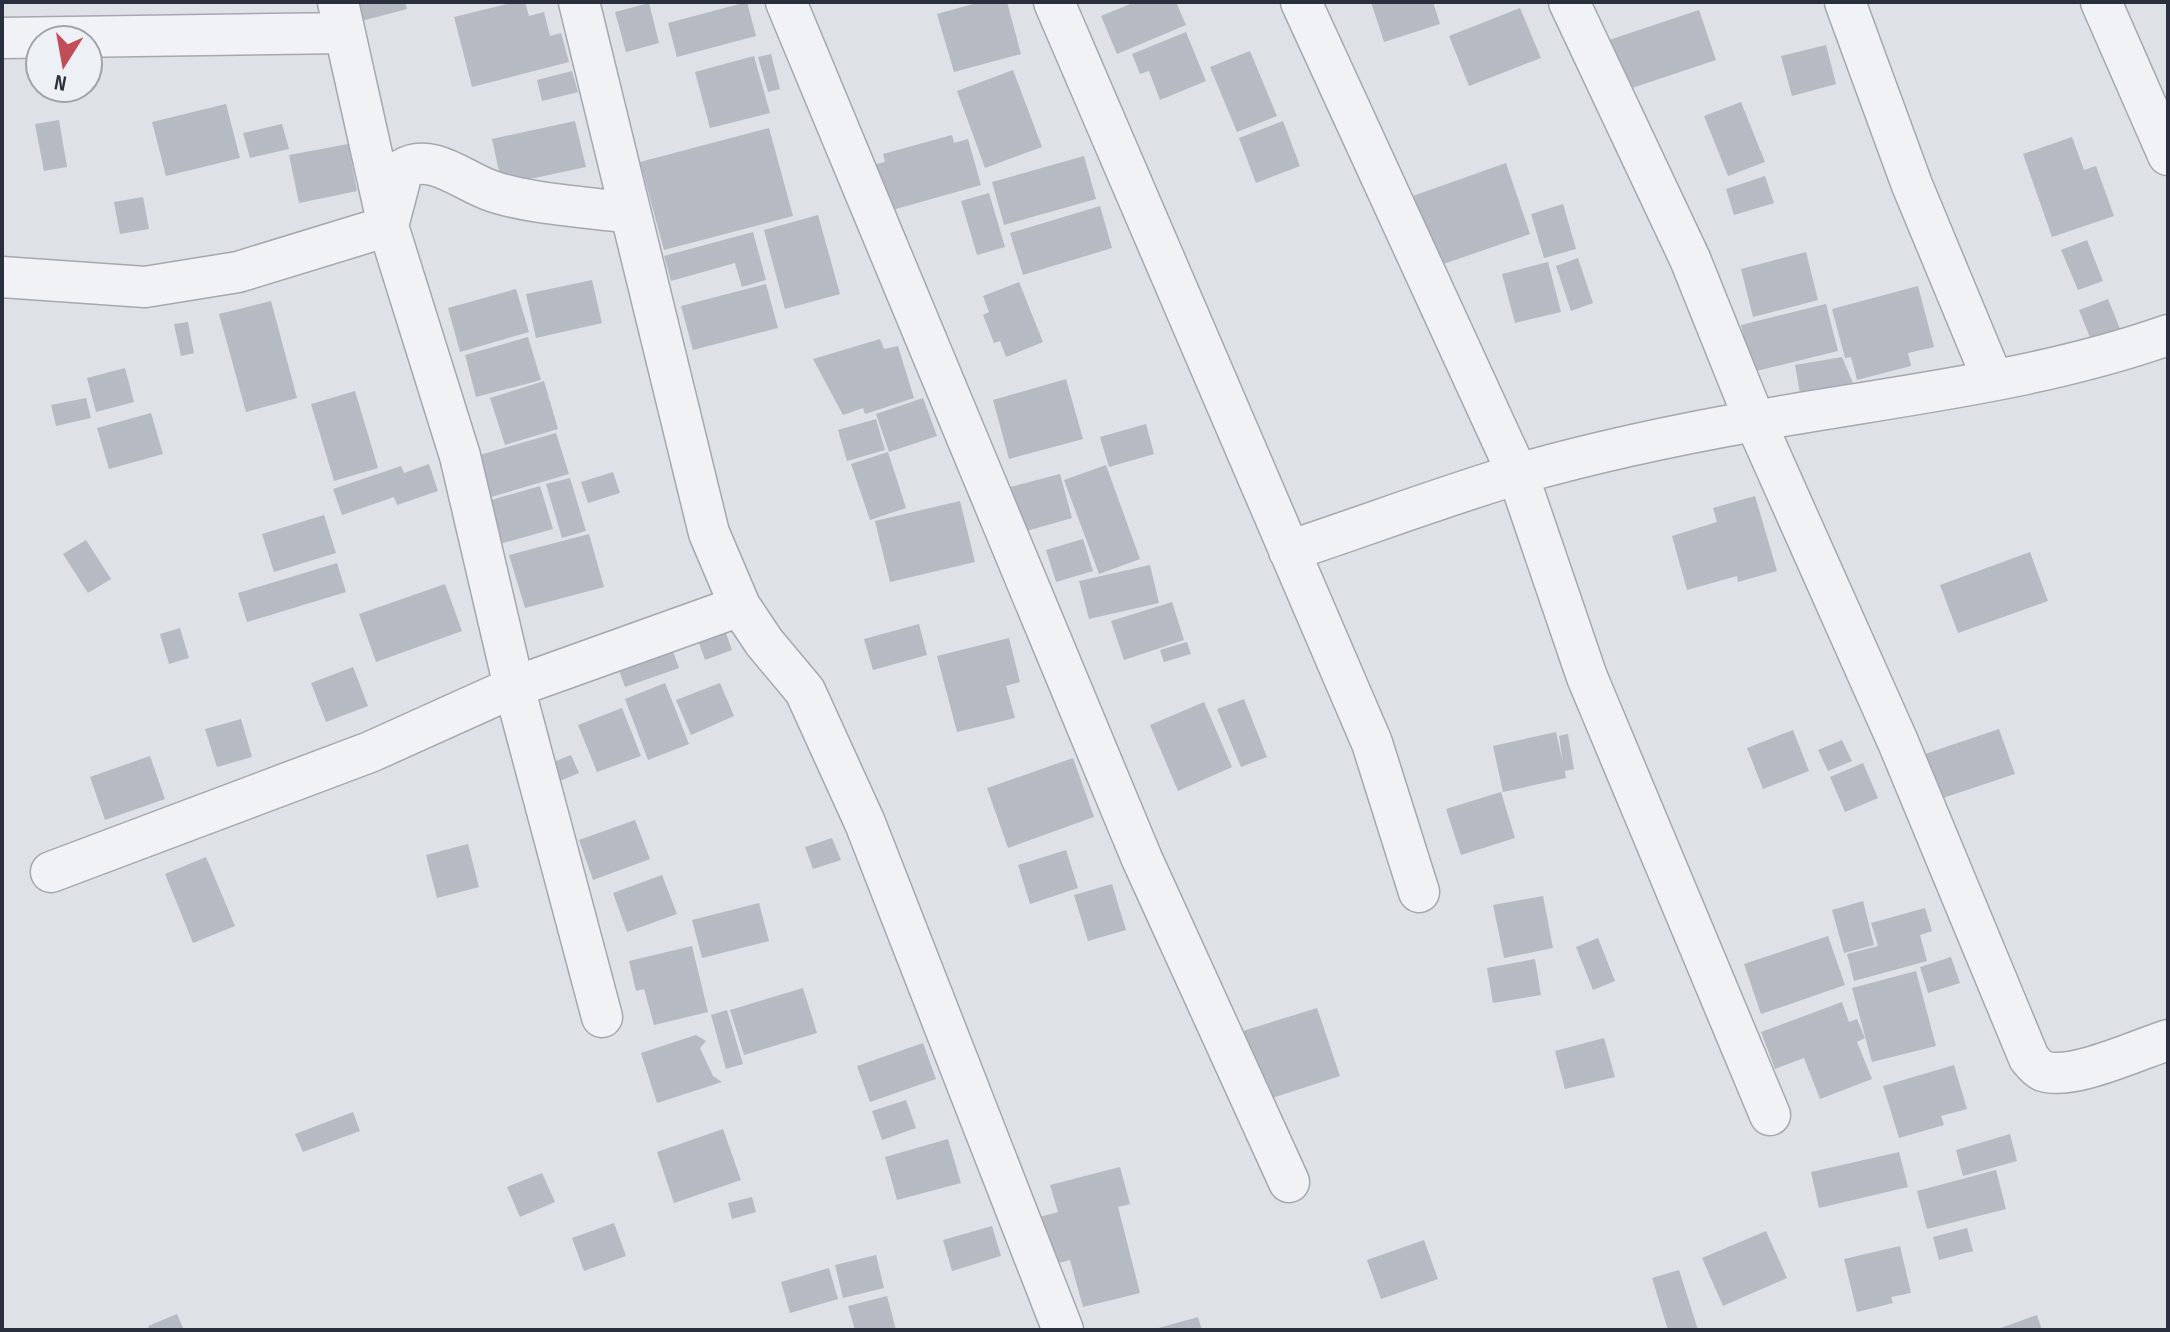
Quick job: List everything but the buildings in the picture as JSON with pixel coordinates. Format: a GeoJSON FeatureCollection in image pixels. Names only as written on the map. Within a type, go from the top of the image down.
{"type":"FeatureCollection","features":[{"type":"Feature","properties":{"kind":"street"},"geometry":{"type":"LineString","coordinates":[[579,2],[709,533],[740,606],[764,642],[805,691],[865,823],[1063,1330]]}},
{"type":"Feature","properties":{"kind":"street"},"geometry":{"type":"LineString","coordinates":[[786,2],[1142,859],[1289,1182]]}},
{"type":"Feature","properties":{"kind":"street"},"geometry":{"type":"LineString","coordinates":[[1054,2],[1372,743],[1419,892]]}},
{"type":"Feature","properties":{"kind":"street"},"geometry":{"type":"LineString","coordinates":[[1301,2],[1518,475],[1587,677],[1770,1115]]}},
{"type":"Feature","properties":{"kind":"street"},"geometry":{"type":"LineString","coordinates":[[1569,2],[1690,259],[1755,421],[1898,742],[2029,1058],[2041,1070],[2068,1071],[2168,1040]]}},
{"type":"Feature","properties":{"kind":"street"},"geometry":{"type":"LineString","coordinates":[[1845,2],[1912,185],[1993,380]]}},
{"type":"Feature","properties":{"kind":"street"},"geometry":{"type":"LineString","coordinates":[[2101,2],[2168,155]]}},
{"type":"Feature","properties":{"kind":"street"},"geometry":{"type":"LineString","coordinates":[[2,38],[341,18],[388,226],[460,456],[514,687],[602,1017]]}},
{"type":"Feature","properties":{"kind":"street"},"geometry":{"type":"LineString","coordinates":[[388,226],[403,169],[415,161],[430,163],[497,193],[630,213]]}},
{"type":"Feature","properties":{"kind":"street"},"geometry":{"type":"LineString","coordinates":[[2,277],[145,287],[238,272],[388,226]]}},
{"type":"Feature","properties":{"kind":"street"},"geometry":{"type":"LineString","coordinates":[[1289,551],[1518,475],[1755,421],[1881,402],[2115,354],[2168,335]]}},
{"type":"Feature","properties":{"kind":"street"},"geometry":{"type":"LineString","coordinates":[[51,872],[370,752],[514,687],[740,606]]}}]}
